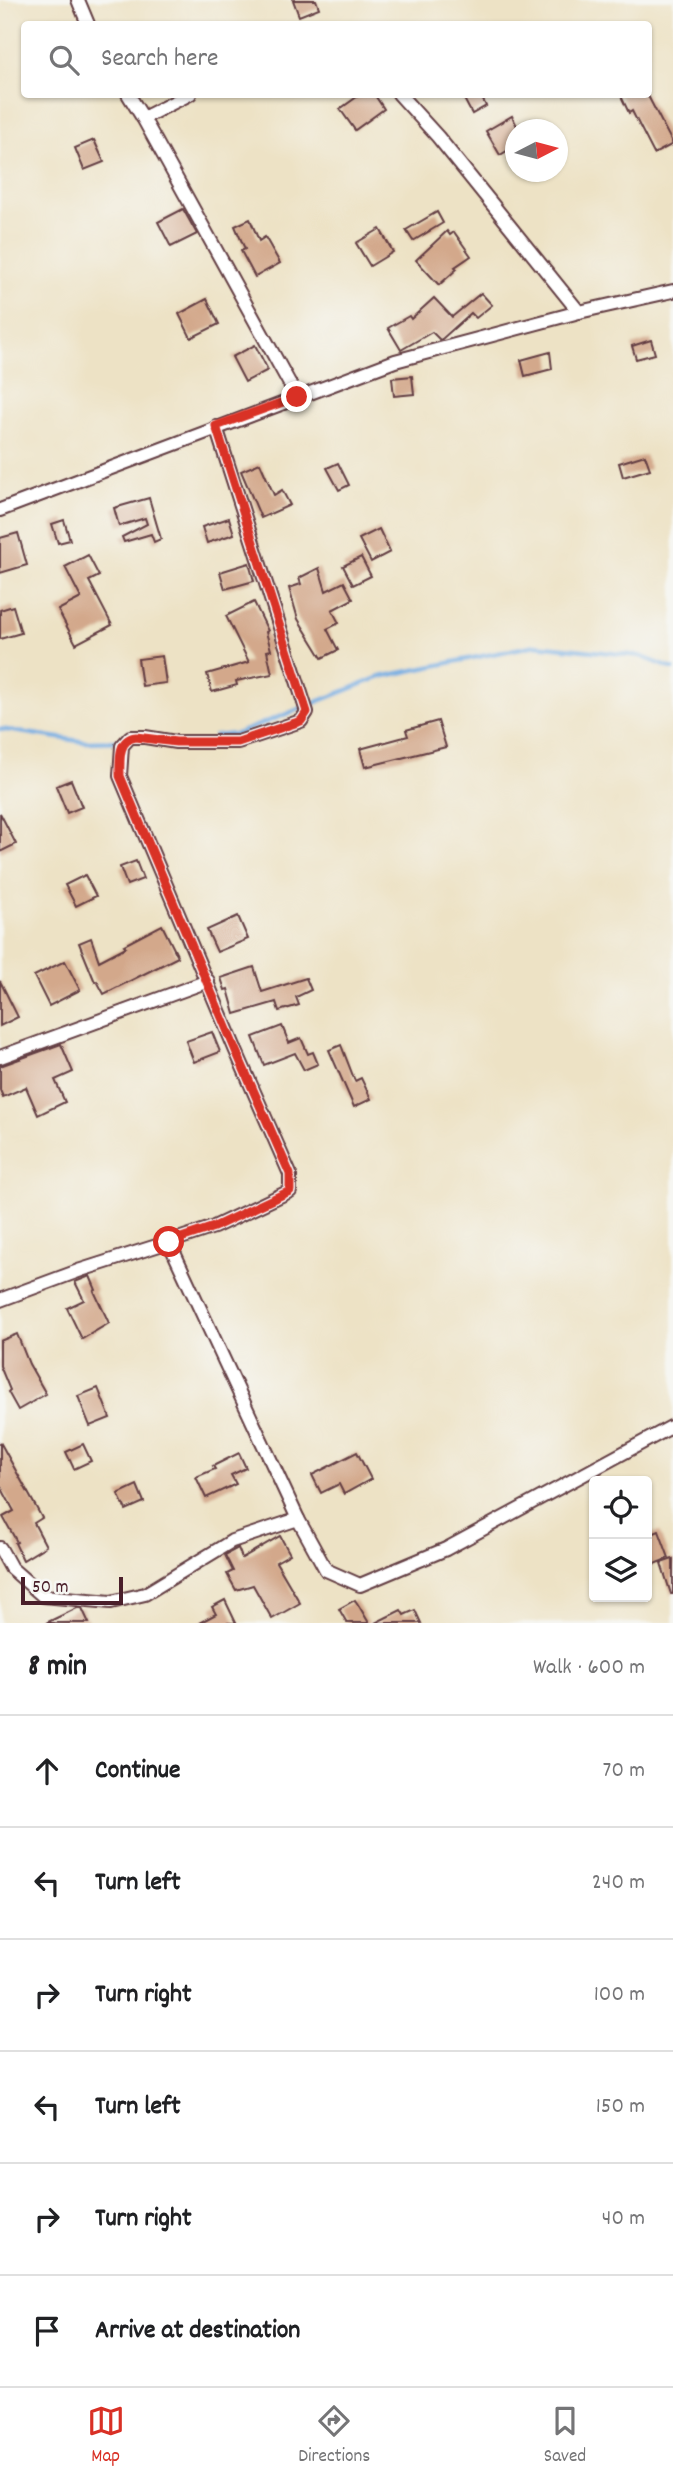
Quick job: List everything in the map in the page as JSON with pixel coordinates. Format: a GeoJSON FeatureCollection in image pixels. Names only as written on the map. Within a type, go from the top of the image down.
{"type":"FeatureCollection","features":[{"type":"Feature","properties":{"kind":"street"},"geometry":{"type":"LineString","coordinates":[[78,0],[87,21]]}},
{"type":"Feature","properties":{"kind":"street"},"geometry":{"type":"LineString","coordinates":[[130,98],[297,397]]}},
{"type":"Feature","properties":{"kind":"street"},"geometry":{"type":"LineString","coordinates":[[143,118],[182,98]]}},
{"type":"Feature","properties":{"kind":"street"},"geometry":{"type":"LineString","coordinates":[[403,98],[438,137],[579,312]]}},
{"type":"Feature","properties":{"kind":"street"},"geometry":{"type":"LineString","coordinates":[[0,510],[216,426],[395,361],[579,312],[673,291]]}},
{"type":"Feature","properties":{"kind":"street"},"geometry":{"type":"LineString","coordinates":[[0,1300],[81,1270],[214,1227],[290,1191],[290,1174],[120,776],[122,746],[130,737],[176,742],[238,742],[301,721],[307,712],[216,426]]}},
{"type":"Feature","properties":{"kind":"street"},"geometry":{"type":"LineString","coordinates":[[0,1057],[208,981]]}},
{"type":"Feature","properties":{"kind":"street"},"geometry":{"type":"LineString","coordinates":[[169,1242],[298,1519],[326,1570],[360,1586],[446,1549],[673,1426]]}},
{"type":"Feature","properties":{"kind":"street"},"geometry":{"type":"LineString","coordinates":[[0,1548],[11,1568],[43,1596],[111,1602],[145,1594],[232,1541],[298,1519]]}},
{"type":"Feature","properties":{"kind":"building"},"geometry":{"type":"Polygon","coordinates":[[[293,0],[316,0],[319,8],[299,16],[293,0]]]}},
{"type":"Feature","properties":{"kind":"building"},"geometry":{"type":"Polygon","coordinates":[[[355,98],[377,98],[384,109],[355,130],[340,109],[355,98]]]}},
{"type":"Feature","properties":{"kind":"building"},"geometry":{"type":"Polygon","coordinates":[[[482,98],[486,106],[472,114],[464,99],[482,98]]]}},
{"type":"Feature","properties":{"kind":"building"},"geometry":{"type":"Polygon","coordinates":[[[622,98],[649,98],[673,144],[654,154],[632,111],[629,113],[622,98]]]}},
{"type":"Feature","properties":{"kind":"building"},"geometry":{"type":"Polygon","coordinates":[[[505,120],[505,152],[500,155],[486,131],[505,120]]]}},
{"type":"Feature","properties":{"kind":"building"},"geometry":{"type":"Polygon","coordinates":[[[94,140],[104,162],[84,170],[75,148],[94,140]]]}},
{"type":"Feature","properties":{"kind":"building"},"geometry":{"type":"Polygon","coordinates":[[[183,209],[197,234],[171,247],[158,222],[183,209]]]}},
{"type":"Feature","properties":{"kind":"building"},"geometry":{"type":"Polygon","coordinates":[[[437,212],[443,223],[413,241],[406,230],[437,212]]]}},
{"type":"Feature","properties":{"kind":"building"},"geometry":{"type":"Polygon","coordinates":[[[250,219],[259,241],[265,237],[280,263],[255,277],[241,251],[245,249],[235,226],[250,219]]]}},
{"type":"Feature","properties":{"kind":"building"},"geometry":{"type":"Polygon","coordinates":[[[380,229],[393,252],[370,266],[356,243],[380,229]]]}},
{"type":"Feature","properties":{"kind":"building"},"geometry":{"type":"Polygon","coordinates":[[[447,231],[450,235],[454,232],[471,256],[455,267],[457,269],[439,285],[416,260],[447,231]]]}},
{"type":"Feature","properties":{"kind":"building"},"geometry":{"type":"Polygon","coordinates":[[[481,293],[492,305],[476,318],[471,313],[440,340],[432,332],[401,350],[388,328],[409,316],[411,319],[434,298],[452,317],[481,293]]]}},
{"type":"Feature","properties":{"kind":"building"},"geometry":{"type":"Polygon","coordinates":[[[207,299],[219,324],[191,338],[179,314],[207,299]]]}},
{"type":"Feature","properties":{"kind":"building"},"geometry":{"type":"Polygon","coordinates":[[[651,340],[655,354],[636,359],[632,346],[651,340]]]}},
{"type":"Feature","properties":{"kind":"building"},"geometry":{"type":"Polygon","coordinates":[[[255,345],[268,370],[245,382],[232,357],[255,345]]]}},
{"type":"Feature","properties":{"kind":"building"},"geometry":{"type":"Polygon","coordinates":[[[550,352],[552,369],[525,376],[521,360],[550,352]]]}},
{"type":"Feature","properties":{"kind":"building"},"geometry":{"type":"Polygon","coordinates":[[[412,376],[414,394],[394,396],[392,378],[412,376]]]}},
{"type":"Feature","properties":{"kind":"building"},"geometry":{"type":"Polygon","coordinates":[[[645,455],[650,469],[623,477],[619,463],[645,455]]]}},
{"type":"Feature","properties":{"kind":"building"},"geometry":{"type":"Polygon","coordinates":[[[260,463],[274,495],[282,490],[290,505],[261,518],[241,471],[260,463]]]}},
{"type":"Feature","properties":{"kind":"building"},"geometry":{"type":"Polygon","coordinates":[[[338,463],[349,485],[339,490],[327,468],[338,463]]]}},
{"type":"Feature","properties":{"kind":"building"},"geometry":{"type":"Polygon","coordinates":[[[149,498],[161,539],[154,542],[151,534],[124,542],[122,537],[147,524],[145,518],[119,526],[114,508],[149,498]]]}},
{"type":"Feature","properties":{"kind":"building"},"geometry":{"type":"Polygon","coordinates":[[[229,518],[234,534],[207,543],[202,527],[229,518]]]}},
{"type":"Feature","properties":{"kind":"building"},"geometry":{"type":"Polygon","coordinates":[[[64,520],[70,540],[58,543],[52,524],[64,520]]]}},
{"type":"Feature","properties":{"kind":"building"},"geometry":{"type":"Polygon","coordinates":[[[379,529],[390,552],[371,562],[359,539],[379,529]]]}},
{"type":"Feature","properties":{"kind":"building"},"geometry":{"type":"Polygon","coordinates":[[[18,533],[27,565],[0,573],[0,538],[18,533]]]}},
{"type":"Feature","properties":{"kind":"building"},"geometry":{"type":"Polygon","coordinates":[[[88,555],[99,576],[89,581],[112,625],[76,644],[58,610],[81,598],[65,567],[88,555]]]}},
{"type":"Feature","properties":{"kind":"building"},"geometry":{"type":"Polygon","coordinates":[[[361,557],[371,576],[353,585],[343,566],[361,557]]]}},
{"type":"Feature","properties":{"kind":"building"},"geometry":{"type":"Polygon","coordinates":[[[249,563],[254,581],[225,589],[220,572],[249,563]]]}},
{"type":"Feature","properties":{"kind":"building"},"geometry":{"type":"Polygon","coordinates":[[[319,568],[326,591],[344,582],[353,599],[332,610],[339,623],[327,629],[338,650],[322,658],[298,619],[289,588],[301,584],[299,578],[319,568]]]}},
{"type":"Feature","properties":{"kind":"building"},"geometry":{"type":"Polygon","coordinates":[[[254,602],[268,631],[266,632],[271,650],[267,651],[272,674],[236,681],[237,685],[212,692],[207,674],[249,662],[226,616],[254,602]]]}},
{"type":"Feature","properties":{"kind":"building"},"geometry":{"type":"Polygon","coordinates":[[[13,606],[21,633],[0,639],[0,610],[13,606]]]}},
{"type":"Feature","properties":{"kind":"building"},"geometry":{"type":"Polygon","coordinates":[[[162,656],[166,683],[142,686],[138,659],[162,656]]]}},
{"type":"Feature","properties":{"kind":"building"},"geometry":{"type":"Polygon","coordinates":[[[438,721],[446,747],[365,767],[360,749],[408,736],[406,730],[438,721]]]}},
{"type":"Feature","properties":{"kind":"building"},"geometry":{"type":"Polygon","coordinates":[[[71,780],[82,807],[67,813],[56,786],[71,780]]]}},
{"type":"Feature","properties":{"kind":"building"},"geometry":{"type":"Polygon","coordinates":[[[0,813],[16,844],[0,852],[0,813]]]}},
{"type":"Feature","properties":{"kind":"building"},"geometry":{"type":"Polygon","coordinates":[[[136,861],[143,879],[127,885],[120,867],[136,861]]]}},
{"type":"Feature","properties":{"kind":"building"},"geometry":{"type":"Polygon","coordinates":[[[85,875],[96,896],[76,906],[65,885],[85,875]]]}},
{"type":"Feature","properties":{"kind":"building"},"geometry":{"type":"Polygon","coordinates":[[[238,916],[248,939],[217,952],[207,930],[238,916]]]}},
{"type":"Feature","properties":{"kind":"building"},"geometry":{"type":"Polygon","coordinates":[[[162,925],[178,957],[104,994],[97,981],[95,982],[79,943],[91,938],[99,961],[162,925]]]}},
{"type":"Feature","properties":{"kind":"building"},"geometry":{"type":"Polygon","coordinates":[[[65,961],[80,990],[49,1006],[34,976],[65,961]]]}},
{"type":"Feature","properties":{"kind":"building"},"geometry":{"type":"Polygon","coordinates":[[[254,967],[262,992],[306,978],[311,990],[296,997],[299,1005],[279,1011],[276,1002],[235,1014],[228,989],[225,990],[221,978],[254,967]]]}},
{"type":"Feature","properties":{"kind":"building"},"geometry":{"type":"Polygon","coordinates":[[[0,981],[18,1017],[0,1026],[0,981]]]}},
{"type":"Feature","properties":{"kind":"building"},"geometry":{"type":"Polygon","coordinates":[[[282,1026],[289,1043],[301,1038],[308,1054],[313,1052],[318,1064],[304,1070],[295,1053],[264,1065],[253,1037],[282,1026]]]}},
{"type":"Feature","properties":{"kind":"building"},"geometry":{"type":"Polygon","coordinates":[[[212,1032],[220,1052],[194,1062],[186,1041],[212,1032]]]}},
{"type":"Feature","properties":{"kind":"building"},"geometry":{"type":"Polygon","coordinates":[[[61,1044],[73,1072],[55,1080],[65,1102],[38,1115],[26,1087],[3,1097],[0,1090],[0,1066],[61,1044]]]}},
{"type":"Feature","properties":{"kind":"building"},"geometry":{"type":"Polygon","coordinates":[[[341,1045],[355,1081],[361,1078],[371,1099],[354,1107],[329,1050],[341,1045]]]}},
{"type":"Feature","properties":{"kind":"building"},"geometry":{"type":"Polygon","coordinates":[[[90,1276],[109,1323],[82,1339],[67,1308],[84,1300],[75,1282],[90,1276]]]}},
{"type":"Feature","properties":{"kind":"building"},"geometry":{"type":"Polygon","coordinates":[[[17,1334],[29,1364],[46,1394],[18,1410],[8,1392],[10,1390],[0,1366],[0,1341],[17,1334]]]}},
{"type":"Feature","properties":{"kind":"building"},"geometry":{"type":"Polygon","coordinates":[[[98,1388],[110,1418],[90,1426],[78,1396],[98,1388]]]}},
{"type":"Feature","properties":{"kind":"building"},"geometry":{"type":"Polygon","coordinates":[[[0,1442],[42,1518],[34,1523],[46,1546],[23,1560],[15,1543],[17,1542],[3,1517],[14,1511],[0,1485],[0,1442]]]}},
{"type":"Feature","properties":{"kind":"building"},"geometry":{"type":"Polygon","coordinates":[[[83,1444],[91,1461],[74,1469],[66,1452],[83,1444]]]}},
{"type":"Feature","properties":{"kind":"building"},"geometry":{"type":"Polygon","coordinates":[[[357,1452],[371,1479],[344,1494],[339,1484],[321,1493],[312,1475],[357,1452]]]}},
{"type":"Feature","properties":{"kind":"building"},"geometry":{"type":"Polygon","coordinates":[[[239,1453],[246,1468],[231,1475],[236,1484],[206,1498],[196,1477],[215,1469],[213,1466],[239,1453]]]}},
{"type":"Feature","properties":{"kind":"building"},"geometry":{"type":"Polygon","coordinates":[[[137,1485],[144,1502],[126,1510],[118,1494],[137,1485]]]}},
{"type":"Feature","properties":{"kind":"building"},"geometry":{"type":"Polygon","coordinates":[[[659,1531],[669,1558],[652,1565],[652,1539],[652,1534],[659,1531]]]}},
{"type":"Feature","properties":{"kind":"building"},"geometry":{"type":"Polygon","coordinates":[[[280,1536],[290,1554],[276,1562],[300,1603],[272,1619],[253,1585],[236,1590],[227,1574],[233,1571],[225,1555],[238,1548],[242,1558],[280,1536]]]}},
{"type":"Feature","properties":{"kind":"building"},"geometry":{"type":"Polygon","coordinates":[[[673,1559],[673,1594],[671,1594],[661,1563],[673,1559]]]}},
{"type":"Feature","properties":{"kind":"building"},"geometry":{"type":"Polygon","coordinates":[[[225,1600],[236,1623],[199,1623],[216,1614],[212,1607],[225,1600]]]}},
{"type":"Feature","properties":{"kind":"building"},"geometry":{"type":"Polygon","coordinates":[[[355,1600],[369,1623],[347,1623],[339,1609],[355,1600]]]}},
{"type":"Feature","properties":{"kind":"building"},"geometry":{"type":"Polygon","coordinates":[[[82,1608],[89,1623],[46,1623],[82,1608]]]}},
{"type":"Feature","properties":{"kind":"building"},"geometry":{"type":"Polygon","coordinates":[[[401,1610],[404,1615],[415,1610],[421,1623],[375,1623],[401,1610]]]}},
{"type":"Feature","properties":{"kind":"waterway"},"geometry":{"type":"LineString","coordinates":[[215,736],[236,734],[380,677],[536,645],[640,656],[673,669]]}},
{"type":"Feature","properties":{"kind":"waterway"},"geometry":{"type":"LineString","coordinates":[[0,729],[86,742],[123,741]]}},
{"type":"Feature","properties":{"kind":"route"},"geometry":{"type":"LineString","coordinates":[[169,1242],[214,1227],[290,1191],[290,1174],[120,776],[122,746],[130,737],[176,742],[238,742],[301,721],[307,712],[216,426],[297,397]]}}]}
